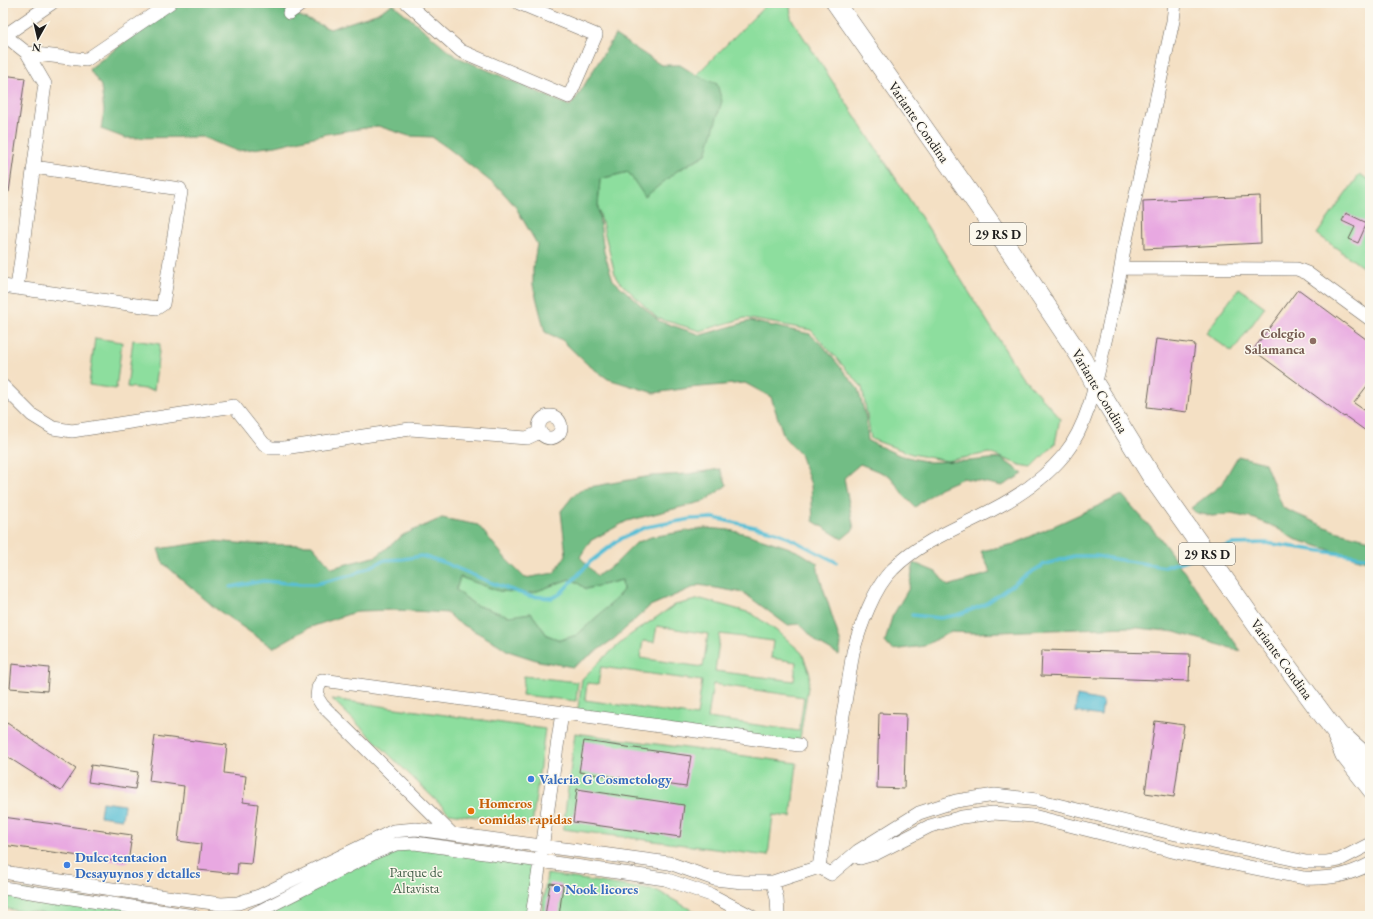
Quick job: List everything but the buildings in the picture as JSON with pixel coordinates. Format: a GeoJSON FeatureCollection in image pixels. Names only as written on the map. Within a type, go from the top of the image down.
{"type":"FeatureCollection","features":[{"type":"Feature","properties":{"kind":"highway","name":"Variante Condina"},"geometry":{"type":"LineString","coordinates":[[836,3],[1010,251],[1082,359],[1095,384],[1152,477],[1261,631],[1326,719],[1370,774]]}},
{"type":"Feature","properties":{"kind":"street"},"geometry":{"type":"LineString","coordinates":[[17,288],[45,84],[27,53],[4,35],[52,3]]}},
{"type":"Feature","properties":{"kind":"street"},"geometry":{"type":"LineString","coordinates":[[27,53],[86,60],[170,3]]}},
{"type":"Feature","properties":{"kind":"street"},"geometry":{"type":"LineString","coordinates":[[289,13],[303,3]]}},
{"type":"Feature","properties":{"kind":"street"},"geometry":{"type":"LineString","coordinates":[[407,3],[461,51],[569,97],[596,35],[518,3]]}},
{"type":"Feature","properties":{"kind":"street"},"geometry":{"type":"LineString","coordinates":[[819,867],[851,660],[862,623],[875,595],[892,569],[908,557],[940,535],[1009,500],[1055,465],[1070,447],[1081,427],[1095,384],[1118,287],[1172,21],[1174,3]]}},
{"type":"Feature","properties":{"kind":"street"},"geometry":{"type":"LineString","coordinates":[[3,286],[157,308],[161,307],[163,304],[181,192],[180,188],[34,167]]}},
{"type":"Feature","properties":{"kind":"street"},"geometry":{"type":"LineString","coordinates":[[1121,268],[1298,269],[1307,273],[1370,320]]}},
{"type":"Feature","properties":{"kind":"street"},"geometry":{"type":"LineString","coordinates":[[3,386],[32,415],[53,428],[72,431],[234,406],[264,444],[271,448],[284,448],[410,429],[527,438],[540,432]]}},
{"type":"Feature","properties":{"kind":"street"},"geometry":{"type":"LineString","coordinates":[[451,833],[322,705],[317,697],[318,688],[322,680],[799,745]]}},
{"type":"Feature","properties":{"kind":"street"},"geometry":{"type":"LineString","coordinates":[[532,916],[562,712]]}},
{"type":"Feature","properties":{"kind":"street"},"geometry":{"type":"LineString","coordinates":[[1326,719],[1356,742],[1370,757]]}},
{"type":"Feature","properties":{"kind":"street"},"geometry":{"type":"LineString","coordinates":[[1326,719],[1342,756],[1370,792]]}},
{"type":"Feature","properties":{"kind":"street"},"geometry":{"type":"LineString","coordinates":[[3,872],[144,894],[221,904],[238,903],[259,896],[393,831],[416,829],[669,863],[714,879],[743,882],[773,882],[819,867],[831,874],[858,851],[919,813],[956,801],[995,795],[1037,800],[1176,834],[1306,862],[1327,862],[1339,860],[1370,844]]}},
{"type":"Feature","properties":{"kind":"street"},"geometry":{"type":"LineString","coordinates":[[855,854],[860,858],[877,853],[930,826],[962,817],[993,813],[1033,816],[1180,853],[1304,878],[1324,879],[1344,875],[1370,864]]}},
{"type":"Feature","properties":{"kind":"street"},"geometry":{"type":"LineString","coordinates":[[250,916],[376,852],[396,844],[415,843],[665,880],[711,895],[751,916]]}},
{"type":"Feature","properties":{"kind":"street"},"geometry":{"type":"LineString","coordinates":[[1304,878],[1306,862]]}},
{"type":"Feature","properties":{"kind":"street"},"geometry":{"type":"LineString","coordinates":[[773,882],[778,899],[778,916]]}},
{"type":"Feature","properties":{"kind":"street"},"geometry":{"type":"LineString","coordinates":[[3,888],[142,912],[194,916]]}},
{"type":"Feature","properties":{"kind":"street"},"geometry":{"type":"LineString","coordinates":[[142,912],[144,894]]}},
{"type":"Feature","properties":{"kind":"green space"},"geometry":{"type":"Polygon","coordinates":[[[182,3],[269,3],[330,29],[376,14],[393,4],[455,56],[570,106],[615,35],[661,65],[680,65],[696,75],[717,84],[722,101],[706,154],[677,171],[645,197],[628,172],[600,179],[598,207],[604,252],[613,280],[659,321],[701,335],[750,321],[810,334],[825,348],[858,389],[866,418],[868,441],[899,455],[928,462],[969,461],[1001,458],[1023,474],[1002,486],[963,478],[940,488],[915,507],[905,497],[890,476],[860,464],[844,478],[854,529],[842,539],[813,521],[811,485],[800,454],[784,437],[771,397],[745,383],[654,393],[608,379],[587,364],[562,340],[545,332],[533,285],[533,268],[537,244],[515,206],[500,189],[432,137],[409,136],[378,126],[326,134],[276,146],[237,151],[202,137],[125,138],[101,129],[104,111],[101,86],[89,69],[145,27],[182,3]]]}},
{"type":"Feature","properties":{"kind":"green space"},"geometry":{"type":"Polygon","coordinates":[[[768,3],[790,3],[791,18],[940,246],[1021,375],[1060,418],[1055,444],[1032,467],[1020,465],[989,453],[947,461],[912,454],[871,439],[862,387],[811,330],[745,318],[700,331],[657,318],[616,278],[598,207],[600,179],[628,172],[677,171],[706,154],[717,84],[696,75],[768,3]]]}},
{"type":"Feature","properties":{"kind":"green space"},"geometry":{"type":"Polygon","coordinates":[[[1360,174],[1370,181],[1370,268],[1368,271],[1317,234],[1360,174]]]}},
{"type":"Feature","properties":{"kind":"green space"},"geometry":{"type":"Polygon","coordinates":[[[1239,288],[1265,307],[1232,352],[1206,333],[1239,288]]]}},
{"type":"Feature","properties":{"kind":"green space"},"geometry":{"type":"Polygon","coordinates":[[[95,338],[122,342],[116,389],[89,385],[95,338]]]}},
{"type":"Feature","properties":{"kind":"green space"},"geometry":{"type":"Polygon","coordinates":[[[133,340],[160,344],[154,390],[127,387],[133,340]]]}},
{"type":"Feature","properties":{"kind":"green space"},"geometry":{"type":"Polygon","coordinates":[[[1238,456],[1265,463],[1283,508],[1335,531],[1370,540],[1370,562],[1294,539],[1275,527],[1255,519],[1231,514],[1212,516],[1196,513],[1191,508],[1221,485],[1238,456]]]}},
{"type":"Feature","properties":{"kind":"green space"},"geometry":{"type":"Polygon","coordinates":[[[720,469],[727,485],[705,501],[627,521],[590,541],[580,557],[597,576],[615,564],[636,543],[651,537],[705,528],[729,530],[747,534],[787,547],[801,553],[817,563],[819,575],[841,644],[839,655],[818,643],[800,624],[787,625],[744,593],[699,585],[650,606],[614,639],[573,667],[539,661],[508,651],[456,621],[448,613],[396,610],[358,611],[308,628],[273,648],[215,608],[163,563],[158,549],[213,541],[248,544],[312,545],[332,568],[377,556],[403,535],[442,518],[478,525],[506,559],[525,578],[554,573],[566,555],[561,511],[573,496],[584,488],[651,476],[687,474],[720,469]],[[460,577],[456,590],[475,605],[509,616],[531,613],[547,635],[560,640],[577,635],[612,603],[623,590],[622,580],[586,589],[575,581],[569,579],[532,593],[499,591],[460,577]]]}},
{"type":"Feature","properties":{"kind":"green space"},"geometry":{"type":"Polygon","coordinates":[[[1122,495],[1160,538],[1241,651],[1175,632],[1129,627],[974,633],[950,632],[924,646],[892,650],[885,642],[892,617],[909,588],[914,563],[936,572],[948,586],[991,573],[981,551],[1014,544],[1122,495]]]}},
{"type":"Feature","properties":{"kind":"green space"},"geometry":{"type":"Polygon","coordinates":[[[460,577],[499,591],[532,593],[569,579],[575,581],[586,589],[622,580],[623,590],[612,603],[577,635],[560,640],[547,635],[531,613],[509,617],[475,605],[456,590],[460,577]]]}},
{"type":"Feature","properties":{"kind":"green space"},"geometry":{"type":"Polygon","coordinates":[[[701,599],[751,613],[781,634],[802,653],[810,674],[799,745],[577,715],[582,679],[630,635],[675,605],[701,599]],[[657,626],[654,642],[643,641],[640,658],[703,667],[708,634],[657,626]],[[720,634],[715,671],[794,681],[796,662],[771,658],[773,641],[720,634]],[[601,667],[598,684],[587,683],[585,700],[697,716],[702,681],[601,667]],[[713,684],[708,718],[799,731],[804,697],[713,684]]]}},
{"type":"Feature","properties":{"kind":"green space"},"geometry":{"type":"Polygon","coordinates":[[[524,676],[578,682],[576,701],[522,695],[524,676]]]}},
{"type":"Feature","properties":{"kind":"green space"},"geometry":{"type":"Polygon","coordinates":[[[332,699],[545,729],[532,825],[449,813],[332,699]]]}},
{"type":"Feature","properties":{"kind":"green space"},"geometry":{"type":"Polygon","coordinates":[[[575,733],[797,763],[791,817],[773,815],[768,856],[563,829],[575,733]]]}},
{"type":"Feature","properties":{"kind":"green space","name":"Parque de Altavista"},"geometry":{"type":"Polygon","coordinates":[[[396,844],[540,861],[532,916],[250,916],[396,844]]]}},
{"type":"Feature","properties":{"kind":"green space"},"geometry":{"type":"Polygon","coordinates":[[[547,874],[658,891],[702,916],[541,916],[547,874]]]}},
{"type":"Feature","properties":{"kind":"green space"},"geometry":{"type":"Polygon","coordinates":[[[3,888],[143,908],[142,916],[63,916],[26,911],[25,916],[19,916],[19,911],[3,908],[3,888]]]}},
{"type":"Feature","properties":{"kind":"water"},"geometry":{"type":"Polygon","coordinates":[[[1077,696],[1103,701],[1101,716],[1075,712],[1077,696]]]}},
{"type":"Feature","properties":{"kind":"water"},"geometry":{"type":"Polygon","coordinates":[[[102,802],[124,805],[122,819],[100,816],[102,802]]]}},
{"type":"Feature","properties":{"kind":"waterway"},"geometry":{"type":"LineString","coordinates":[[231,587],[263,581],[315,584],[352,575],[385,560],[421,556],[440,561],[492,583],[529,596],[552,598],[560,594],[590,562],[620,539],[646,527],[691,519],[714,518],[773,531],[836,562]]}},
{"type":"Feature","properties":{"kind":"waterway"},"geometry":{"type":"LineString","coordinates":[[1212,551],[1233,544],[1266,543],[1370,558]]}},
{"type":"Feature","properties":{"kind":"waterway"},"geometry":{"type":"LineString","coordinates":[[912,615],[940,618],[957,615],[984,605],[1043,565],[1074,556],[1096,556],[1165,567],[1201,555]]}},
{"type":"Feature","properties":{"kind":"place","name":"Colegio Salamanca"},"geometry":{"type":"Point","coordinates":[1313,341]}},
{"type":"Feature","properties":{"kind":"place","name":"Valeria G Cosmetology"},"geometry":{"type":"Point","coordinates":[531,779]}},
{"type":"Feature","properties":{"kind":"place","name":"Homeros comidas rapidas"},"geometry":{"type":"Point","coordinates":[471,811]}},
{"type":"Feature","properties":{"kind":"place","name":"Dulce tentacion Desayuynos y detalles"},"geometry":{"type":"Point","coordinates":[67,865]}},
{"type":"Feature","properties":{"kind":"place","name":"Nook licores"},"geometry":{"type":"Point","coordinates":[557,889]}}]}
